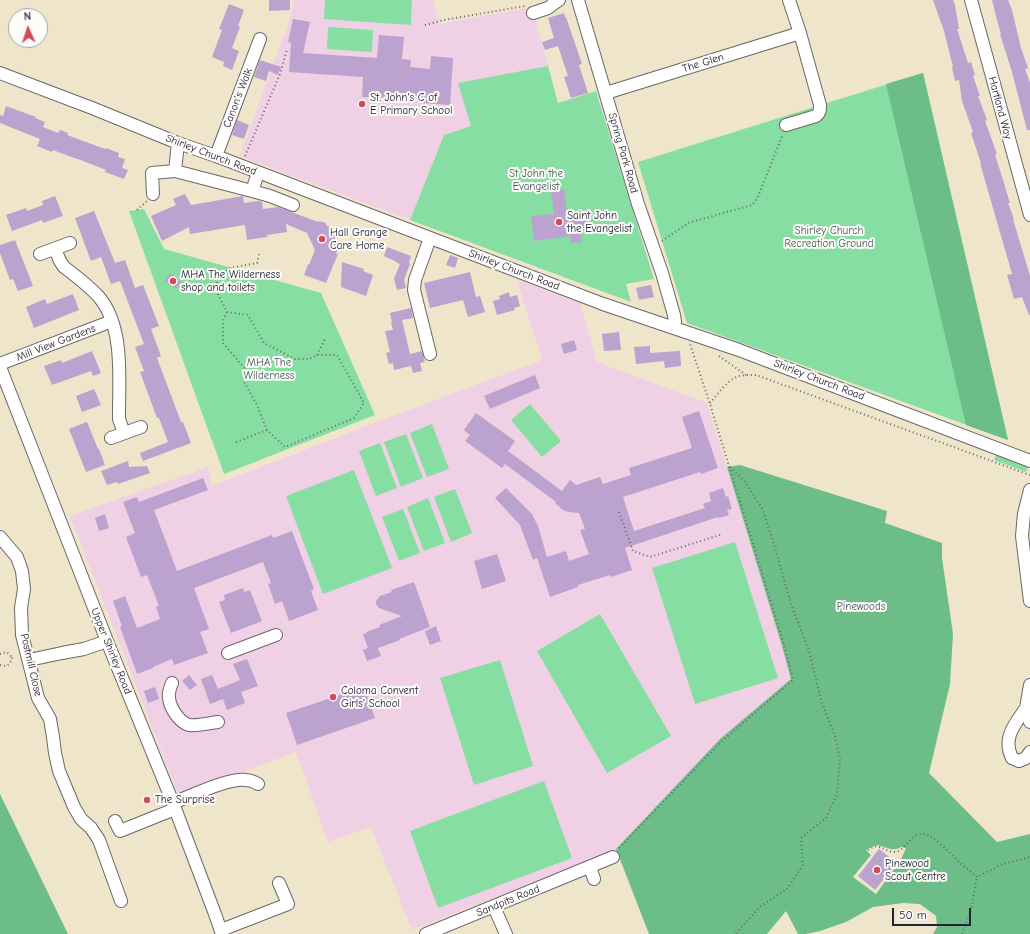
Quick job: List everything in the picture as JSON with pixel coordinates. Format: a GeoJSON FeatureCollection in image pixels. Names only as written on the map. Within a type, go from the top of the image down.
{"type":"FeatureCollection","features":[{"type":"Feature","properties":{"kind":"street"},"geometry":{"type":"LineString","coordinates":[[532,9],[548,8],[559,0]]}},
{"type":"Feature","properties":{"kind":"street","name":"Spring Park Road"},"geometry":{"type":"LineString","coordinates":[[578,0],[638,204],[662,273],[674,315],[674,328]]}},
{"type":"Feature","properties":{"kind":"street"},"geometry":{"type":"LineString","coordinates":[[786,125],[816,116],[819,114],[820,105],[800,33],[789,0]]}},
{"type":"Feature","properties":{"kind":"street","name":"Hartland Way"},"geometry":{"type":"LineString","coordinates":[[971,0],[1030,215]]}},
{"type":"Feature","properties":{"kind":"street","name":"The Glen"},"geometry":{"type":"LineString","coordinates":[[606,93],[800,33]]}},
{"type":"Feature","properties":{"kind":"street","name":"Canon's Walk"},"geometry":{"type":"LineString","coordinates":[[216,156],[260,39]]}},
{"type":"Feature","properties":{"kind":"street","name":"Shirley Church Road"},"geometry":{"type":"LineString","coordinates":[[1,78],[99,111],[178,143],[216,156],[603,304],[739,350],[1030,461]]}},
{"type":"Feature","properties":{"kind":"street"},"geometry":{"type":"LineString","coordinates":[[175,171],[178,143]]}},
{"type":"Feature","properties":{"kind":"street"},"geometry":{"type":"LineString","coordinates":[[153,194],[152,173],[175,171],[270,196],[293,205]]}},
{"type":"Feature","properties":{"kind":"street"},"geometry":{"type":"LineString","coordinates":[[252,191],[258,173]]}},
{"type":"Feature","properties":{"kind":"street"},"geometry":{"type":"LineString","coordinates":[[430,238],[415,280],[414,290],[430,354]]}},
{"type":"Feature","properties":{"kind":"street"},"geometry":{"type":"LineString","coordinates":[[40,254],[70,243]]}},
{"type":"Feature","properties":{"kind":"street"},"geometry":{"type":"LineString","coordinates":[[54,249],[64,267],[98,297],[105,306],[112,321],[117,341],[119,413],[124,433]]}},
{"type":"Feature","properties":{"kind":"street","name":"Mill View Gardens"},"geometry":{"type":"LineString","coordinates":[[0,364],[112,321]]}},
{"type":"Feature","properties":{"kind":"street","name":"Upper Shirley Road"},"geometry":{"type":"LineString","coordinates":[[0,367],[107,642],[174,806],[221,932]]}},
{"type":"Feature","properties":{"kind":"street"},"geometry":{"type":"LineString","coordinates":[[111,438],[140,427]]}},
{"type":"Feature","properties":{"kind":"street"},"geometry":{"type":"LineString","coordinates":[[1030,490],[1024,514],[1022,536],[1030,602]]}},
{"type":"Feature","properties":{"kind":"street","name":"Postmill Close"},"geometry":{"type":"LineString","coordinates":[[0,537],[17,556],[22,571],[24,589],[21,608],[22,635],[38,698],[50,719],[59,771],[74,807],[81,819],[91,828],[99,840],[121,901]]}},
{"type":"Feature","properties":{"kind":"street"},"geometry":{"type":"LineString","coordinates":[[228,653],[276,635]]}},
{"type":"Feature","properties":{"kind":"street"},"geometry":{"type":"LineString","coordinates":[[29,660],[84,649],[107,642]]}},
{"type":"Feature","properties":{"kind":"street"},"geometry":{"type":"LineString","coordinates":[[172,683],[169,691],[170,705],[174,713],[181,721],[193,725],[218,722]]}},
{"type":"Feature","properties":{"kind":"street"},"geometry":{"type":"LineString","coordinates":[[1030,685],[1026,708],[1012,729],[1008,741],[1009,751],[1012,758],[1019,761],[1026,758],[1030,752]]}},
{"type":"Feature","properties":{"kind":"street"},"geometry":{"type":"LineString","coordinates":[[1026,708],[1030,722]]}},
{"type":"Feature","properties":{"kind":"street"},"geometry":{"type":"LineString","coordinates":[[115,821],[120,832],[220,785],[238,780],[253,781],[258,784]]}},
{"type":"Feature","properties":{"kind":"street","name":"Sandpits Road"},"geometry":{"type":"LineString","coordinates":[[426,934],[613,857]]}},
{"type":"Feature","properties":{"kind":"street"},"geometry":{"type":"LineString","coordinates":[[590,867],[594,879]]}},
{"type":"Feature","properties":{"kind":"street"},"geometry":{"type":"LineString","coordinates":[[221,932],[289,909],[279,883]]}},
{"type":"Feature","properties":{"kind":"street"},"geometry":{"type":"LineString","coordinates":[[494,907],[506,934]]}},
{"type":"Feature","properties":{"kind":"path"},"geometry":{"type":"LineString","coordinates":[[425,26],[444,20],[532,9]]}},
{"type":"Feature","properties":{"kind":"path"},"geometry":{"type":"LineString","coordinates":[[241,166],[280,74],[288,48]]}},
{"type":"Feature","properties":{"kind":"path"},"geometry":{"type":"LineString","coordinates":[[653,247],[688,224],[752,205],[760,192],[786,125]]}},
{"type":"Feature","properties":{"kind":"path"},"geometry":{"type":"LineString","coordinates":[[227,312],[218,294],[217,280],[230,268],[257,263],[259,254]]}},
{"type":"Feature","properties":{"kind":"path"},"geometry":{"type":"LineString","coordinates":[[227,312],[248,315],[264,342],[295,359],[309,360],[317,355],[326,339]]}},
{"type":"Feature","properties":{"kind":"path"},"geometry":{"type":"LineString","coordinates":[[227,312],[223,321],[223,343],[246,370],[244,382],[256,403],[267,430],[285,447],[354,418],[364,403],[337,355],[317,355]]}},
{"type":"Feature","properties":{"kind":"path"},"geometry":{"type":"LineString","coordinates":[[613,857],[618,849],[722,741],[793,680],[784,645],[710,404],[689,342]]}},
{"type":"Feature","properties":{"kind":"path"},"geometry":{"type":"LineString","coordinates":[[710,404],[728,383],[738,377],[756,375],[1030,476]]}},
{"type":"Feature","properties":{"kind":"path"},"geometry":{"type":"LineString","coordinates":[[236,442],[267,430]]}},
{"type":"Feature","properties":{"kind":"path"},"geometry":{"type":"LineString","coordinates":[[729,466],[745,482],[763,510],[791,604],[809,651],[822,703],[835,736],[840,760],[837,794],[826,818],[801,838],[803,865],[787,889],[761,906],[735,934]]}},
{"type":"Feature","properties":{"kind":"path"},"geometry":{"type":"LineString","coordinates":[[619,512],[633,551],[650,557],[723,534]]}},
{"type":"Feature","properties":{"kind":"path"},"geometry":{"type":"LineString","coordinates":[[0,654],[6,652],[12,657],[11,662],[7,666],[0,665]]}},
{"type":"Feature","properties":{"kind":"path"},"geometry":{"type":"LineString","coordinates":[[868,850],[878,846],[887,851],[897,852],[913,838],[923,834],[934,839],[977,877]]}},
{"type":"Feature","properties":{"kind":"path"},"geometry":{"type":"LineString","coordinates":[[977,877],[1003,864],[1030,857]]}},
{"type":"Feature","properties":{"kind":"path"},"geometry":{"type":"LineString","coordinates":[[962,934],[971,910],[977,877]]}},
{"type":"Feature","properties":{"kind":"shaded area","name":"St. John's C of E Primary School"},"geometry":{"type":"Polygon","coordinates":[[[294,0],[433,0],[440,25],[532,7],[548,66],[459,83],[471,126],[444,135],[410,220],[240,156],[290,19],[294,0]]]}},
{"type":"Feature","properties":{"kind":"shaded area"},"geometry":{"type":"Polygon","coordinates":[[[517,280],[580,303],[597,362],[707,403],[792,679],[720,740],[616,849],[412,930],[371,827],[328,842],[296,752],[179,796],[70,516],[208,467],[212,486],[542,360],[517,280]]]}},
{"type":"Feature","properties":{"kind":"green space"},"geometry":{"type":"Polygon","coordinates":[[[325,0],[412,0],[411,25],[324,19],[325,0]]]}},
{"type":"Feature","properties":{"kind":"green space"},"geometry":{"type":"Polygon","coordinates":[[[328,27],[373,30],[372,52],[327,49],[328,27]]]}},
{"type":"Feature","properties":{"kind":"green space","name":"St John the Evangelist"},"geometry":{"type":"Polygon","coordinates":[[[548,66],[558,103],[596,91],[654,279],[626,284],[631,302],[410,220],[444,135],[471,126],[458,83],[548,66]]]}},
{"type":"Feature","properties":{"kind":"green space","name":"Shirley Church Recreation Ground"},"geometry":{"type":"Polygon","coordinates":[[[923,73],[1008,440],[687,323],[638,162],[923,73]]]}},
{"type":"Feature","properties":{"kind":"green space"},"geometry":{"type":"Polygon","coordinates":[[[923,73],[1008,440],[966,425],[886,84],[923,73]]]}},
{"type":"Feature","properties":{"kind":"green space","name":"MHA The Wilderness"},"geometry":{"type":"Polygon","coordinates":[[[144,209],[164,249],[321,293],[375,415],[224,474],[129,211],[144,209]]]}},
{"type":"Feature","properties":{"kind":"green space"},"geometry":{"type":"Polygon","coordinates":[[[530,404],[561,441],[542,457],[511,420],[530,404]]]}},
{"type":"Feature","properties":{"kind":"green space"},"geometry":{"type":"Polygon","coordinates":[[[432,424],[449,469],[427,477],[410,433],[432,424]]]}},
{"type":"Feature","properties":{"kind":"green space"},"geometry":{"type":"Polygon","coordinates":[[[406,434],[423,478],[401,487],[384,442],[406,434]]]}},
{"type":"Feature","properties":{"kind":"green space"},"geometry":{"type":"Polygon","coordinates":[[[380,443],[397,488],[376,496],[359,451],[380,443]]]}},
{"type":"Feature","properties":{"kind":"green space"},"geometry":{"type":"Polygon","coordinates":[[[996,455],[1028,467],[1026,472],[994,460],[996,455]]]}},
{"type":"Feature","properties":{"kind":"green space","name":"Pinewoods"},"geometry":{"type":"Polygon","coordinates":[[[740,465],[887,511],[885,523],[942,543],[942,558],[953,634],[950,684],[929,773],[997,842],[1030,834],[1030,934],[933,934],[937,927],[936,916],[920,904],[903,903],[873,907],[846,922],[820,931],[805,934],[798,934],[786,911],[767,934],[649,934],[616,849],[720,739],[791,679],[727,467],[740,465]],[[878,845],[866,850],[871,855],[853,877],[876,894],[899,864],[906,848],[901,847],[892,849],[878,845]]]}},
{"type":"Feature","properties":{"kind":"green space"},"geometry":{"type":"Polygon","coordinates":[[[354,470],[392,568],[323,594],[286,496],[354,470]]]}},
{"type":"Feature","properties":{"kind":"green space"},"geometry":{"type":"Polygon","coordinates":[[[455,489],[472,533],[451,542],[434,497],[455,489]]]}},
{"type":"Feature","properties":{"kind":"green space"},"geometry":{"type":"Polygon","coordinates":[[[428,498],[445,543],[424,551],[407,507],[428,498]]]}},
{"type":"Feature","properties":{"kind":"green space"},"geometry":{"type":"Polygon","coordinates":[[[403,509],[420,553],[399,561],[382,517],[403,509]]]}},
{"type":"Feature","properties":{"kind":"green space"},"geometry":{"type":"Polygon","coordinates":[[[735,542],[778,678],[695,704],[652,568],[735,542]]]}},
{"type":"Feature","properties":{"kind":"green space"},"geometry":{"type":"Polygon","coordinates":[[[600,614],[671,736],[607,773],[537,651],[600,614]]]}},
{"type":"Feature","properties":{"kind":"green space"},"geometry":{"type":"Polygon","coordinates":[[[500,660],[533,766],[474,785],[440,678],[500,660]]]}},
{"type":"Feature","properties":{"kind":"green space"},"geometry":{"type":"Polygon","coordinates":[[[544,781],[572,858],[438,908],[410,831],[544,781]]]}},
{"type":"Feature","properties":{"kind":"green space"},"geometry":{"type":"Polygon","coordinates":[[[0,794],[68,934],[0,934],[0,794]]]}},
{"type":"Feature","properties":{"kind":"building"},"geometry":{"type":"Polygon","coordinates":[[[269,0],[290,0],[290,10],[269,11],[269,0]]]}},
{"type":"Feature","properties":{"kind":"building"},"geometry":{"type":"Polygon","coordinates":[[[933,0],[953,0],[955,5],[959,29],[957,29],[968,63],[971,62],[975,75],[973,76],[980,96],[978,96],[997,154],[995,155],[1030,276],[1030,315],[1022,297],[1014,299],[1007,275],[1012,274],[981,163],[971,133],[973,132],[962,101],[959,80],[955,81],[944,31],[933,0]]]}},
{"type":"Feature","properties":{"kind":"building"},"geometry":{"type":"Polygon","coordinates":[[[992,0],[1008,0],[1012,10],[1021,48],[1028,68],[1025,69],[1030,83],[1030,130],[1027,130],[992,0]]]}},
{"type":"Feature","properties":{"kind":"building"},"geometry":{"type":"Polygon","coordinates":[[[229,4],[244,10],[238,26],[240,27],[232,48],[239,51],[232,70],[223,66],[224,62],[212,57],[222,30],[219,29],[229,4]]]}},
{"type":"Feature","properties":{"kind":"building"},"geometry":{"type":"Polygon","coordinates":[[[564,13],[582,64],[579,65],[588,93],[571,98],[564,77],[568,76],[558,46],[545,50],[542,42],[554,38],[548,18],[564,13]]]}},
{"type":"Feature","properties":{"kind":"building"},"geometry":{"type":"Polygon","coordinates":[[[293,19],[310,22],[303,53],[377,58],[379,35],[404,37],[402,59],[411,60],[410,67],[430,69],[431,56],[453,58],[450,105],[422,103],[422,97],[387,94],[387,98],[362,97],[363,77],[289,72],[291,43],[288,42],[293,19]]]}},
{"type":"Feature","properties":{"kind":"building"},"geometry":{"type":"Polygon","coordinates":[[[260,60],[281,67],[278,75],[269,71],[266,81],[254,77],[260,60]]]}},
{"type":"Feature","properties":{"kind":"building"},"geometry":{"type":"Polygon","coordinates":[[[6,106],[36,117],[35,118],[45,122],[43,127],[58,133],[60,130],[68,133],[67,135],[119,153],[118,157],[125,159],[122,168],[128,170],[124,179],[78,159],[37,146],[40,139],[0,123],[0,115],[3,116],[6,106]]]}},
{"type":"Feature","properties":{"kind":"building"},"geometry":{"type":"Polygon","coordinates":[[[237,120],[249,125],[244,139],[232,135],[237,120]]]}},
{"type":"Feature","properties":{"kind":"building","name":"Saint John the Evangelist"},"geometry":{"type":"Polygon","coordinates":[[[564,189],[567,212],[584,210],[586,228],[580,229],[582,242],[571,243],[570,236],[534,241],[531,216],[554,214],[551,191],[564,189]]]}},
{"type":"Feature","properties":{"kind":"building","name":"Hall Grange Care Home"},"geometry":{"type":"Polygon","coordinates":[[[185,194],[191,205],[243,196],[244,203],[258,201],[262,202],[263,209],[278,207],[318,222],[326,223],[326,225],[332,228],[331,230],[338,233],[334,240],[337,241],[336,247],[338,248],[336,254],[338,254],[326,283],[304,275],[315,250],[307,233],[286,224],[287,232],[247,240],[245,225],[190,234],[189,227],[162,241],[151,216],[176,205],[173,199],[185,194]]]}},
{"type":"Feature","properties":{"kind":"building"},"geometry":{"type":"Polygon","coordinates":[[[55,196],[63,216],[43,223],[42,220],[12,231],[6,215],[26,208],[27,211],[43,205],[42,201],[55,196]]]}},
{"type":"Feature","properties":{"kind":"building"},"geometry":{"type":"Polygon","coordinates":[[[94,211],[115,263],[125,260],[135,288],[143,285],[159,326],[151,329],[161,356],[157,358],[181,422],[183,422],[191,443],[143,461],[140,453],[168,442],[159,418],[157,418],[140,372],[144,371],[135,347],[144,344],[120,281],[111,284],[101,257],[91,261],[75,218],[94,211]]]}},
{"type":"Feature","properties":{"kind":"building"},"geometry":{"type":"Polygon","coordinates":[[[15,240],[33,286],[18,291],[13,279],[10,280],[0,253],[0,245],[15,240]]]}},
{"type":"Feature","properties":{"kind":"building"},"geometry":{"type":"Polygon","coordinates":[[[387,247],[411,256],[410,264],[404,280],[406,288],[397,290],[394,279],[400,264],[384,256],[387,247]]]}},
{"type":"Feature","properties":{"kind":"building"},"geometry":{"type":"Polygon","coordinates":[[[450,255],[458,258],[455,268],[446,265],[450,255]]]}},
{"type":"Feature","properties":{"kind":"building"},"geometry":{"type":"Polygon","coordinates":[[[342,262],[364,269],[363,271],[373,275],[366,296],[341,287],[342,262]]]}},
{"type":"Feature","properties":{"kind":"building"},"geometry":{"type":"Polygon","coordinates":[[[470,272],[476,297],[480,296],[485,312],[468,317],[463,300],[430,308],[424,283],[470,272]]]}},
{"type":"Feature","properties":{"kind":"building","name":"MHA The Wilderness shop and toilets"},"geometry":{"type":"Polygon","coordinates":[[[171,273],[181,282],[176,289],[165,280],[171,273]]]}},
{"type":"Feature","properties":{"kind":"building"},"geometry":{"type":"Polygon","coordinates":[[[651,285],[654,297],[639,300],[636,288],[651,285]]]}},
{"type":"Feature","properties":{"kind":"building"},"geometry":{"type":"Polygon","coordinates":[[[509,292],[510,297],[517,295],[520,306],[514,308],[515,310],[497,315],[493,301],[500,299],[499,296],[509,292]]]}},
{"type":"Feature","properties":{"kind":"building"},"geometry":{"type":"Polygon","coordinates":[[[73,294],[79,310],[34,328],[26,307],[45,299],[47,304],[73,294]]]}},
{"type":"Feature","properties":{"kind":"building"},"geometry":{"type":"Polygon","coordinates":[[[411,308],[413,318],[402,320],[410,354],[422,351],[425,362],[420,363],[422,371],[413,373],[411,366],[394,370],[393,363],[389,364],[386,353],[390,352],[385,331],[393,330],[390,313],[411,308]]]}},
{"type":"Feature","properties":{"kind":"building"},"geometry":{"type":"Polygon","coordinates":[[[619,332],[621,350],[604,351],[602,334],[619,332]]]}},
{"type":"Feature","properties":{"kind":"building"},"geometry":{"type":"Polygon","coordinates":[[[574,340],[577,350],[564,354],[561,344],[574,340]]]}},
{"type":"Feature","properties":{"kind":"building"},"geometry":{"type":"Polygon","coordinates":[[[650,346],[650,353],[680,351],[681,366],[665,368],[664,361],[636,364],[634,347],[650,346]]]}},
{"type":"Feature","properties":{"kind":"building"},"geometry":{"type":"Polygon","coordinates":[[[92,351],[101,373],[93,376],[91,371],[52,385],[44,366],[61,360],[62,363],[92,351]]]}},
{"type":"Feature","properties":{"kind":"building"},"geometry":{"type":"Polygon","coordinates":[[[535,375],[540,388],[490,409],[484,396],[535,375]]]}},
{"type":"Feature","properties":{"kind":"building"},"geometry":{"type":"Polygon","coordinates":[[[94,389],[101,405],[82,412],[76,396],[94,389]]]}},
{"type":"Feature","properties":{"kind":"building"},"geometry":{"type":"Polygon","coordinates":[[[699,411],[718,468],[701,474],[700,472],[623,497],[634,531],[705,508],[703,504],[711,501],[709,493],[723,488],[726,497],[728,496],[732,509],[727,510],[729,515],[718,517],[625,548],[632,570],[578,585],[578,587],[550,597],[537,558],[533,560],[520,525],[495,498],[506,488],[532,514],[538,526],[547,557],[566,551],[569,561],[589,554],[580,530],[585,529],[579,513],[563,510],[555,503],[556,502],[505,464],[502,468],[465,441],[470,435],[464,430],[476,413],[515,441],[508,451],[562,491],[570,480],[576,485],[600,477],[603,484],[631,475],[629,468],[692,448],[682,417],[699,411]]]}},
{"type":"Feature","properties":{"kind":"building"},"geometry":{"type":"Polygon","coordinates":[[[87,422],[105,465],[86,472],[69,429],[87,422]]]}},
{"type":"Feature","properties":{"kind":"building"},"geometry":{"type":"Polygon","coordinates":[[[128,461],[129,467],[147,466],[150,473],[118,484],[117,482],[107,485],[101,471],[128,461]]]}},
{"type":"Feature","properties":{"kind":"building"},"geometry":{"type":"Polygon","coordinates":[[[203,478],[208,490],[154,510],[177,571],[272,535],[273,538],[292,531],[314,589],[311,591],[318,610],[289,621],[282,601],[275,604],[268,584],[271,583],[263,562],[194,588],[209,629],[200,632],[208,653],[174,665],[172,659],[137,674],[120,627],[122,626],[113,601],[125,596],[137,628],[160,619],[156,607],[159,606],[147,575],[141,577],[126,537],[135,533],[123,502],[137,497],[139,502],[203,478]]]}},
{"type":"Feature","properties":{"kind":"building"},"geometry":{"type":"Polygon","coordinates":[[[105,514],[109,528],[99,531],[95,518],[105,514]]]}},
{"type":"Feature","properties":{"kind":"building"},"geometry":{"type":"Polygon","coordinates":[[[497,554],[506,581],[482,589],[474,561],[497,554]]]}},
{"type":"Feature","properties":{"kind":"building"},"geometry":{"type":"Polygon","coordinates":[[[414,582],[430,627],[378,648],[381,656],[367,661],[363,650],[368,648],[363,634],[380,627],[379,625],[402,616],[379,608],[376,601],[380,596],[392,592],[391,590],[414,582]]]}},
{"type":"Feature","properties":{"kind":"building"},"geometry":{"type":"Polygon","coordinates":[[[243,588],[244,592],[250,590],[262,621],[231,633],[219,602],[225,600],[224,595],[243,588]]]}},
{"type":"Feature","properties":{"kind":"building"},"geometry":{"type":"Polygon","coordinates":[[[436,626],[441,641],[430,645],[425,631],[436,626]]]}},
{"type":"Feature","properties":{"kind":"building"},"geometry":{"type":"Polygon","coordinates":[[[247,659],[258,686],[241,692],[245,703],[227,710],[223,699],[210,704],[201,679],[212,675],[218,689],[240,680],[233,664],[247,659]]]}},
{"type":"Feature","properties":{"kind":"building"},"geometry":{"type":"Polygon","coordinates":[[[189,675],[197,685],[190,690],[182,681],[189,675]]]}},
{"type":"Feature","properties":{"kind":"building"},"geometry":{"type":"Polygon","coordinates":[[[155,687],[159,699],[148,703],[144,691],[155,687]]]}},
{"type":"Feature","properties":{"kind":"building"},"geometry":{"type":"Polygon","coordinates":[[[364,687],[375,718],[297,745],[286,713],[364,687]]]}},
{"type":"Feature","properties":{"kind":"building","name":"Pinewood Scout Centre"},"geometry":{"type":"Polygon","coordinates":[[[879,849],[897,863],[875,890],[858,876],[879,849]]]}},
{"type":"Feature","properties":{"kind":"place","name":"St. John's C of E Primary School"},"geometry":{"type":"Point","coordinates":[362,104]}},
{"type":"Feature","properties":{"kind":"place","name":"Saint John the Evangelist"},"geometry":{"type":"Point","coordinates":[559,222]}},
{"type":"Feature","properties":{"kind":"place","name":"Hall Grange Care Home"},"geometry":{"type":"Point","coordinates":[322,239]}},
{"type":"Feature","properties":{"kind":"place","name":"MHA The Wilderness shop and toilets"},"geometry":{"type":"Point","coordinates":[173,281]}},
{"type":"Feature","properties":{"kind":"place","name":"Coloma Convent Girls' School"},"geometry":{"type":"Point","coordinates":[333,697]}},
{"type":"Feature","properties":{"kind":"place","name":"The Surprise"},"geometry":{"type":"Point","coordinates":[147,800]}},
{"type":"Feature","properties":{"kind":"place","name":"Pinewood Scout Centre"},"geometry":{"type":"Point","coordinates":[877,870]}}]}
